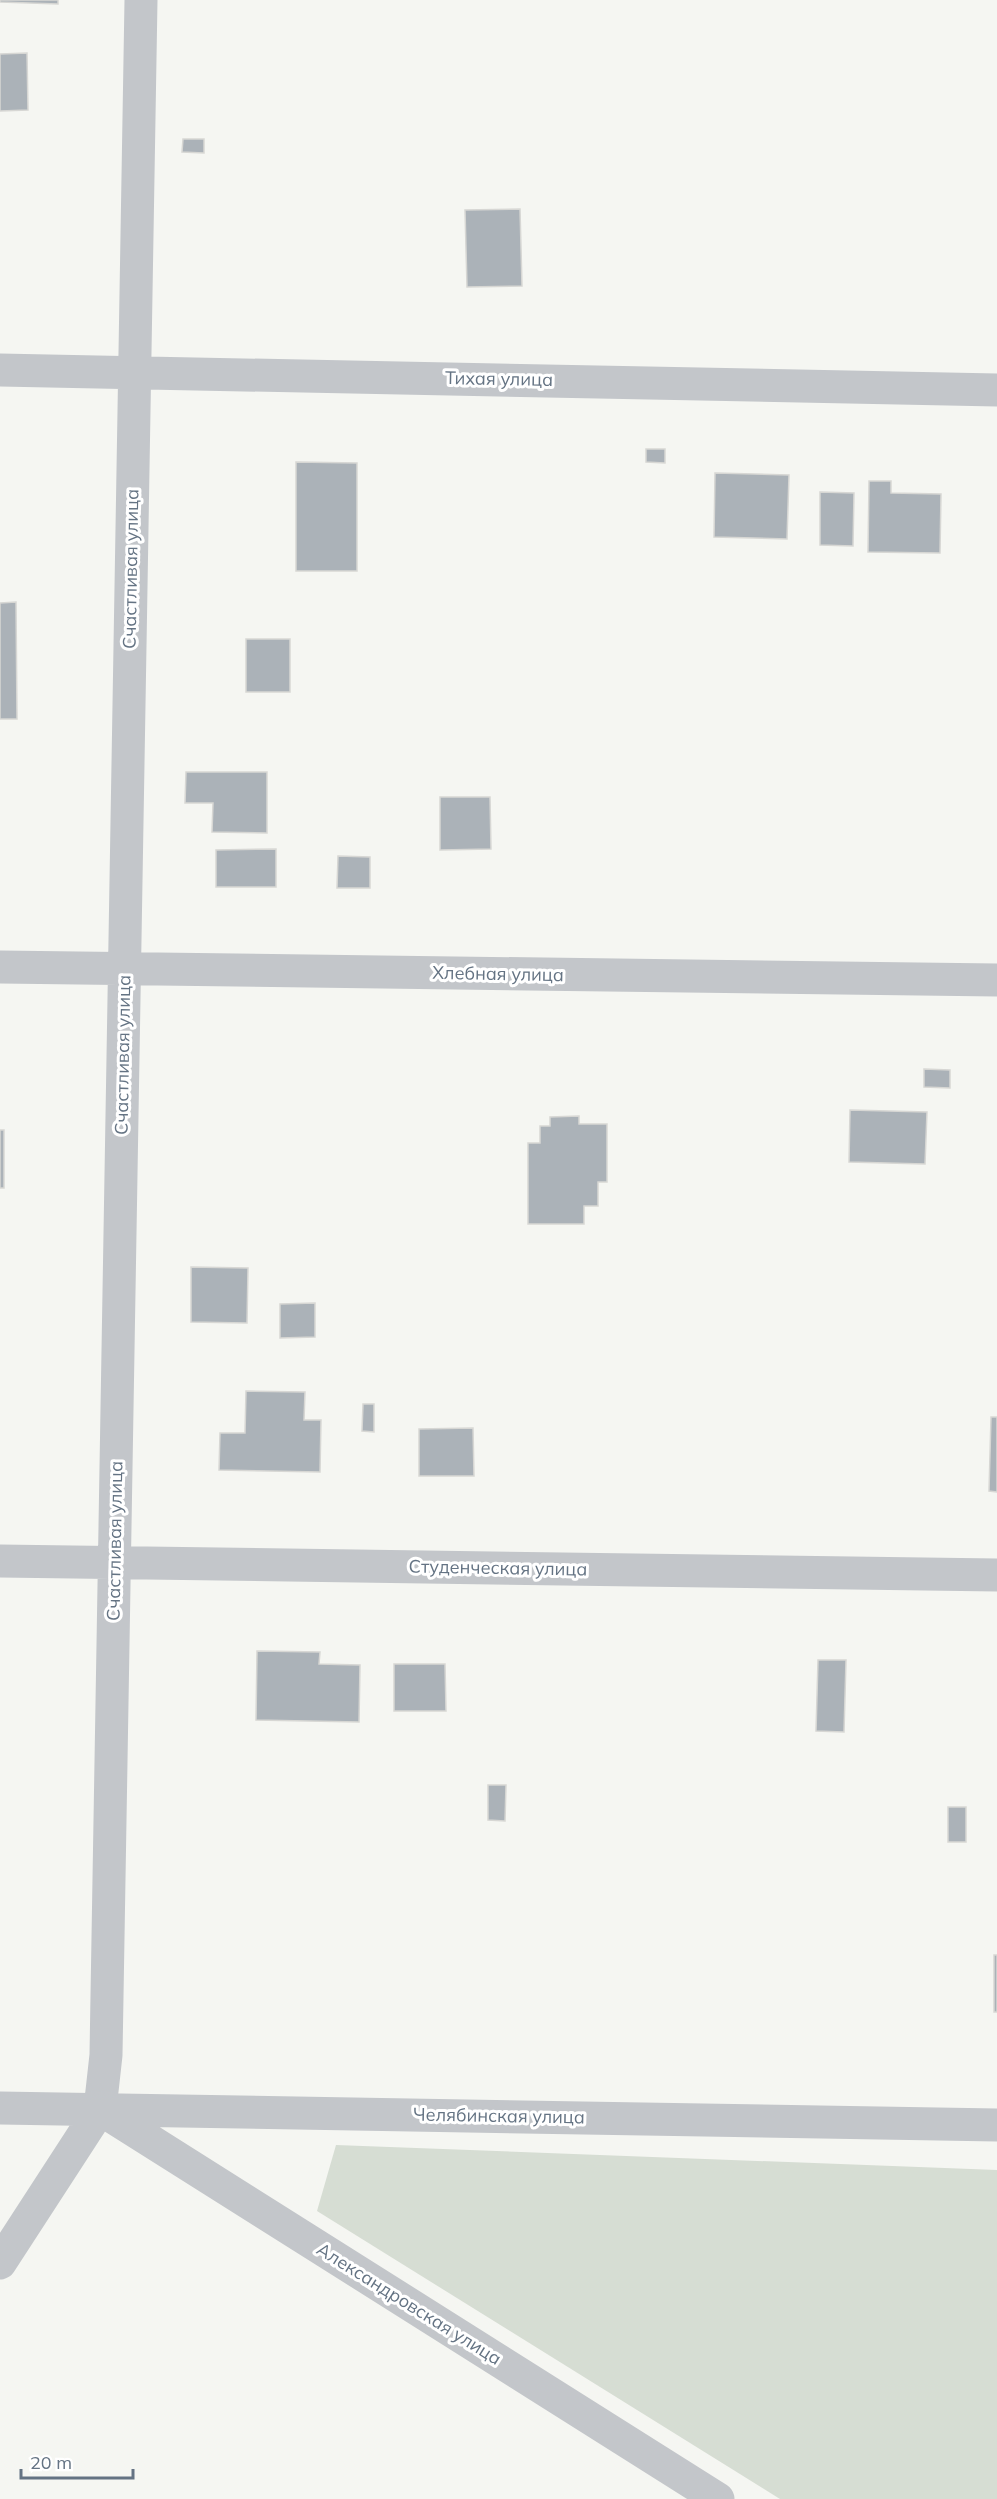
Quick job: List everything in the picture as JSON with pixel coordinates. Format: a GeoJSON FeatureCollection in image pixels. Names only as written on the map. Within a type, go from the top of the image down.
{"type":"FeatureCollection","features":[{"type":"Feature","properties":{"kind":"street","name":"Счастливая улица"},"geometry":{"type":"LineString","coordinates":[[100,2109],[106,2055],[141,0]]}},
{"type":"Feature","properties":{"kind":"street","name":"Тихая улица"},"geometry":{"type":"LineString","coordinates":[[0,370],[997,390]]}},
{"type":"Feature","properties":{"kind":"street","name":"Хлебная улица"},"geometry":{"type":"LineString","coordinates":[[0,967],[997,980]]}},
{"type":"Feature","properties":{"kind":"street","name":"Студенческая улица"},"geometry":{"type":"LineString","coordinates":[[0,1561],[997,1575]]}},
{"type":"Feature","properties":{"kind":"street","name":"Челябинская улица"},"geometry":{"type":"LineString","coordinates":[[0,2108],[997,2125]]}},
{"type":"Feature","properties":{"kind":"street"},"geometry":{"type":"LineString","coordinates":[[0,2263],[100,2109]]}},
{"type":"Feature","properties":{"kind":"street","name":"Александровская улица"},"geometry":{"type":"LineString","coordinates":[[100,2109],[718,2499]]}},
{"type":"Feature","properties":{"kind":"shaded area"},"geometry":{"type":"Polygon","coordinates":[[[336,2145],[997,2170],[997,2499],[780,2499],[317,2211],[336,2145]]]}},
{"type":"Feature","properties":{"kind":"building"},"geometry":{"type":"Polygon","coordinates":[[[0,0],[58,0],[58,4],[0,2],[0,0]]]}},
{"type":"Feature","properties":{"kind":"building"},"geometry":{"type":"Polygon","coordinates":[[[27,53],[28,110],[0,111],[0,54],[27,53]]]}},
{"type":"Feature","properties":{"kind":"building"},"geometry":{"type":"Polygon","coordinates":[[[183,139],[204,139],[204,153],[182,152],[183,139]]]}},
{"type":"Feature","properties":{"kind":"building"},"geometry":{"type":"Polygon","coordinates":[[[520,209],[522,286],[467,287],[465,210],[520,209]]]}},
{"type":"Feature","properties":{"kind":"building"},"geometry":{"type":"Polygon","coordinates":[[[646,449],[665,449],[665,463],[646,462],[646,449]]]}},
{"type":"Feature","properties":{"kind":"building"},"geometry":{"type":"Polygon","coordinates":[[[296,462],[357,463],[357,571],[296,571],[296,462]]]}},
{"type":"Feature","properties":{"kind":"building"},"geometry":{"type":"Polygon","coordinates":[[[715,473],[789,475],[787,539],[714,537],[715,473]]]}},
{"type":"Feature","properties":{"kind":"building"},"geometry":{"type":"Polygon","coordinates":[[[869,481],[891,481],[891,493],[941,494],[940,553],[868,552],[869,481]]]}},
{"type":"Feature","properties":{"kind":"building"},"geometry":{"type":"Polygon","coordinates":[[[820,492],[854,493],[853,546],[820,545],[820,492]]]}},
{"type":"Feature","properties":{"kind":"building"},"geometry":{"type":"Polygon","coordinates":[[[16,602],[17,719],[0,719],[0,603],[16,602]]]}},
{"type":"Feature","properties":{"kind":"building"},"geometry":{"type":"Polygon","coordinates":[[[246,639],[290,639],[290,692],[246,692],[246,639]]]}},
{"type":"Feature","properties":{"kind":"building"},"geometry":{"type":"Polygon","coordinates":[[[186,772],[267,772],[267,833],[212,832],[213,803],[185,803],[186,772]]]}},
{"type":"Feature","properties":{"kind":"building"},"geometry":{"type":"Polygon","coordinates":[[[440,797],[490,797],[491,849],[440,850],[440,797]]]}},
{"type":"Feature","properties":{"kind":"building"},"geometry":{"type":"Polygon","coordinates":[[[276,849],[276,887],[216,887],[216,850],[276,849]]]}},
{"type":"Feature","properties":{"kind":"building"},"geometry":{"type":"Polygon","coordinates":[[[338,856],[370,857],[370,888],[337,888],[338,856]]]}},
{"type":"Feature","properties":{"kind":"building"},"geometry":{"type":"Polygon","coordinates":[[[924,1069],[950,1070],[950,1088],[924,1087],[924,1069]]]}},
{"type":"Feature","properties":{"kind":"building"},"geometry":{"type":"Polygon","coordinates":[[[850,1110],[927,1112],[925,1164],[849,1162],[850,1110]]]}},
{"type":"Feature","properties":{"kind":"building"},"geometry":{"type":"Polygon","coordinates":[[[579,1116],[579,1124],[607,1124],[607,1182],[598,1182],[598,1206],[584,1206],[584,1224],[528,1224],[528,1143],[540,1143],[540,1126],[550,1126],[550,1117],[579,1116]]]}},
{"type":"Feature","properties":{"kind":"building"},"geometry":{"type":"Polygon","coordinates":[[[0,1130],[4,1130],[4,1188],[0,1188],[0,1130]]]}},
{"type":"Feature","properties":{"kind":"building"},"geometry":{"type":"Polygon","coordinates":[[[191,1267],[248,1268],[247,1323],[191,1322],[191,1267]]]}},
{"type":"Feature","properties":{"kind":"building"},"geometry":{"type":"Polygon","coordinates":[[[315,1303],[315,1337],[280,1338],[280,1304],[315,1303]]]}},
{"type":"Feature","properties":{"kind":"building"},"geometry":{"type":"Polygon","coordinates":[[[246,1391],[305,1392],[304,1420],[321,1420],[320,1472],[219,1470],[220,1433],[245,1433],[246,1391]]]}},
{"type":"Feature","properties":{"kind":"building"},"geometry":{"type":"Polygon","coordinates":[[[363,1404],[374,1404],[374,1432],[362,1431],[363,1404]]]}},
{"type":"Feature","properties":{"kind":"building"},"geometry":{"type":"Polygon","coordinates":[[[991,1417],[997,1417],[997,1492],[989,1491],[991,1417]]]}},
{"type":"Feature","properties":{"kind":"building"},"geometry":{"type":"Polygon","coordinates":[[[473,1428],[474,1476],[419,1476],[419,1429],[473,1428]]]}},
{"type":"Feature","properties":{"kind":"building"},"geometry":{"type":"Polygon","coordinates":[[[257,1651],[320,1652],[319,1664],[360,1665],[359,1722],[256,1720],[257,1651]]]}},
{"type":"Feature","properties":{"kind":"building"},"geometry":{"type":"Polygon","coordinates":[[[818,1660],[846,1660],[844,1732],[816,1731],[818,1660]]]}},
{"type":"Feature","properties":{"kind":"building"},"geometry":{"type":"Polygon","coordinates":[[[394,1664],[445,1664],[446,1711],[394,1711],[394,1664]]]}},
{"type":"Feature","properties":{"kind":"building"},"geometry":{"type":"Polygon","coordinates":[[[488,1785],[506,1785],[505,1821],[488,1820],[488,1785]]]}},
{"type":"Feature","properties":{"kind":"building"},"geometry":{"type":"Polygon","coordinates":[[[948,1807],[966,1807],[966,1842],[948,1842],[948,1807]]]}},
{"type":"Feature","properties":{"kind":"building"},"geometry":{"type":"Polygon","coordinates":[[[994,1955],[997,1955],[997,2012],[994,2012],[994,1955]]]}}]}
